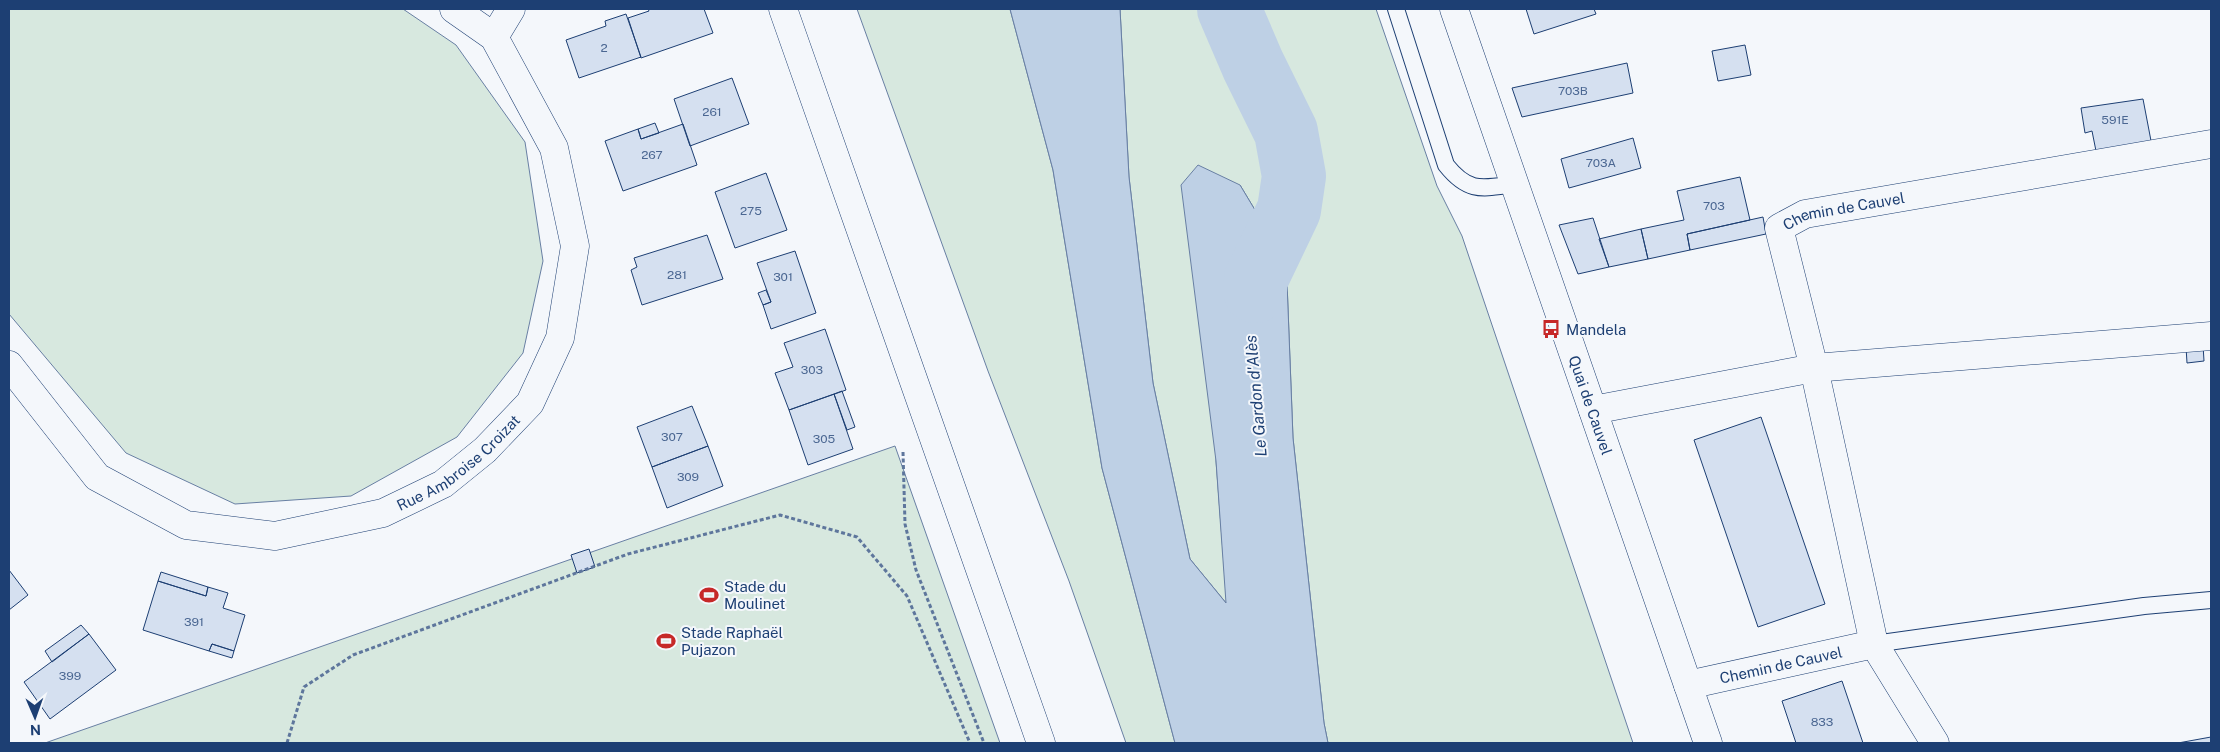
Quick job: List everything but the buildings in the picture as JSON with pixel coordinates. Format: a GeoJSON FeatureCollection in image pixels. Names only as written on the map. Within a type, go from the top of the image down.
{"type":"FeatureCollection","features":[{"type":"Feature","properties":{"kind":"street","name":"Rue Ambroise Croizat"},"geometry":{"type":"LineString","coordinates":[[9,365],[97,477],[186,525],[275,536],[383,513],[443,484],[485,450],[530,403],[560,338],[575,246],[554,148],[494,37],[454,9]]}},
{"type":"Feature","properties":{"kind":"street"},"geometry":{"type":"LineString","coordinates":[[494,37],[511,9]]}},
{"type":"Feature","properties":{"kind":"street"},"geometry":{"type":"LineString","coordinates":[[783,9],[1041,743]]}},
{"type":"Feature","properties":{"kind":"street","name":"Quai de Cauvel"},"geometry":{"type":"LineString","coordinates":[[1454,9],[1708,743]]}},
{"type":"Feature","properties":{"kind":"street","name":"Chemin de Cauvel"},"geometry":{"type":"LineString","coordinates":[[1935,743],[1874,644],[1814,368],[1779,228],[1805,214],[2211,144]]}},
{"type":"Feature","properties":{"kind":"street"},"geometry":{"type":"LineString","coordinates":[[1593,410],[1814,368],[2211,336]]}},
{"type":"Feature","properties":{"kind":"street","name":"Chemin de Cauvel"},"geometry":{"type":"LineString","coordinates":[[1688,686],[1874,644]]}},
{"type":"Feature","properties":{"kind":"lane"},"geometry":{"type":"LineString","coordinates":[[1396,9],[1446,165],[1457,179],[1480,189],[1516,184]]}},
{"type":"Feature","properties":{"kind":"lane"},"geometry":{"type":"LineString","coordinates":[[1874,644],[2144,606],[2211,600]]}},
{"type":"Feature","properties":{"kind":"path"},"geometry":{"type":"LineString","coordinates":[[903,448],[906,524],[916,570],[984,743]]}},
{"type":"Feature","properties":{"kind":"path"},"geometry":{"type":"LineString","coordinates":[[287,743],[304,687],[353,655],[628,554],[780,515],[857,537],[907,596],[970,743]]}},
{"type":"Feature","properties":{"kind":"shaded area"},"geometry":{"type":"Polygon","coordinates":[[[9,9],[403,9],[456,45],[525,142],[543,261],[523,353],[457,437],[351,496],[235,504],[126,453],[9,314],[9,9]]]}},
{"type":"Feature","properties":{"kind":"shaded area"},"geometry":{"type":"Polygon","coordinates":[[[857,9],[1010,9],[1053,170],[1102,468],[1175,743],[1126,743],[1069,581],[988,371],[857,9]]]}},
{"type":"Feature","properties":{"kind":"shaded area"},"geometry":{"type":"Polygon","coordinates":[[[1120,9],[1208,9],[1226,51],[1282,124],[1253,9],[1376,9],[1437,186],[1462,236],[1633,743],[1328,743],[1324,723],[1293,438],[1286,256],[1289,211],[1278,214],[1264,225],[1240,185],[1216,461],[1227,604],[1190,559],[1153,383],[1129,177],[1120,9]]]}},
{"type":"Feature","properties":{"kind":"shaded area","name":"Stade du Moulinet"},"geometry":{"type":"Polygon","coordinates":[[[895,446],[1000,743],[45,743],[895,446]]]}},
{"type":"Feature","properties":{"kind":"water"},"geometry":{"type":"Polygon","coordinates":[[[1010,9],[1120,9],[1129,177],[1153,383],[1190,559],[1226,603],[1216,461],[1181,185],[1198,165],[1240,185],[1264,225],[1278,214],[1289,210],[1286,256],[1293,438],[1324,723],[1328,743],[1175,743],[1102,468],[1053,170],[1010,9]]]}},
{"type":"Feature","properties":{"kind":"water"},"geometry":{"type":"Polygon","coordinates":[[[1208,9],[1253,9],[1283,126],[1226,51],[1208,9]]]}},
{"type":"Feature","properties":{"kind":"waterway","name":"Le Gardon d'Alès"},"geometry":{"type":"LineString","coordinates":[[1229,9],[1253,65],[1286,132],[1294,176],[1289,210],[1256,279],[1255,291]]}},
{"type":"Feature","properties":{"kind":"place","name":"Mandela"},"geometry":{"type":"Point","coordinates":[1551,329]}},
{"type":"Feature","properties":{"kind":"place","name":"Stade du Moulinet"},"geometry":{"type":"Point","coordinates":[709,595]}},
{"type":"Feature","properties":{"kind":"place","name":"Stade Raphaël Pujazon"},"geometry":{"type":"Point","coordinates":[666,641]}}]}
